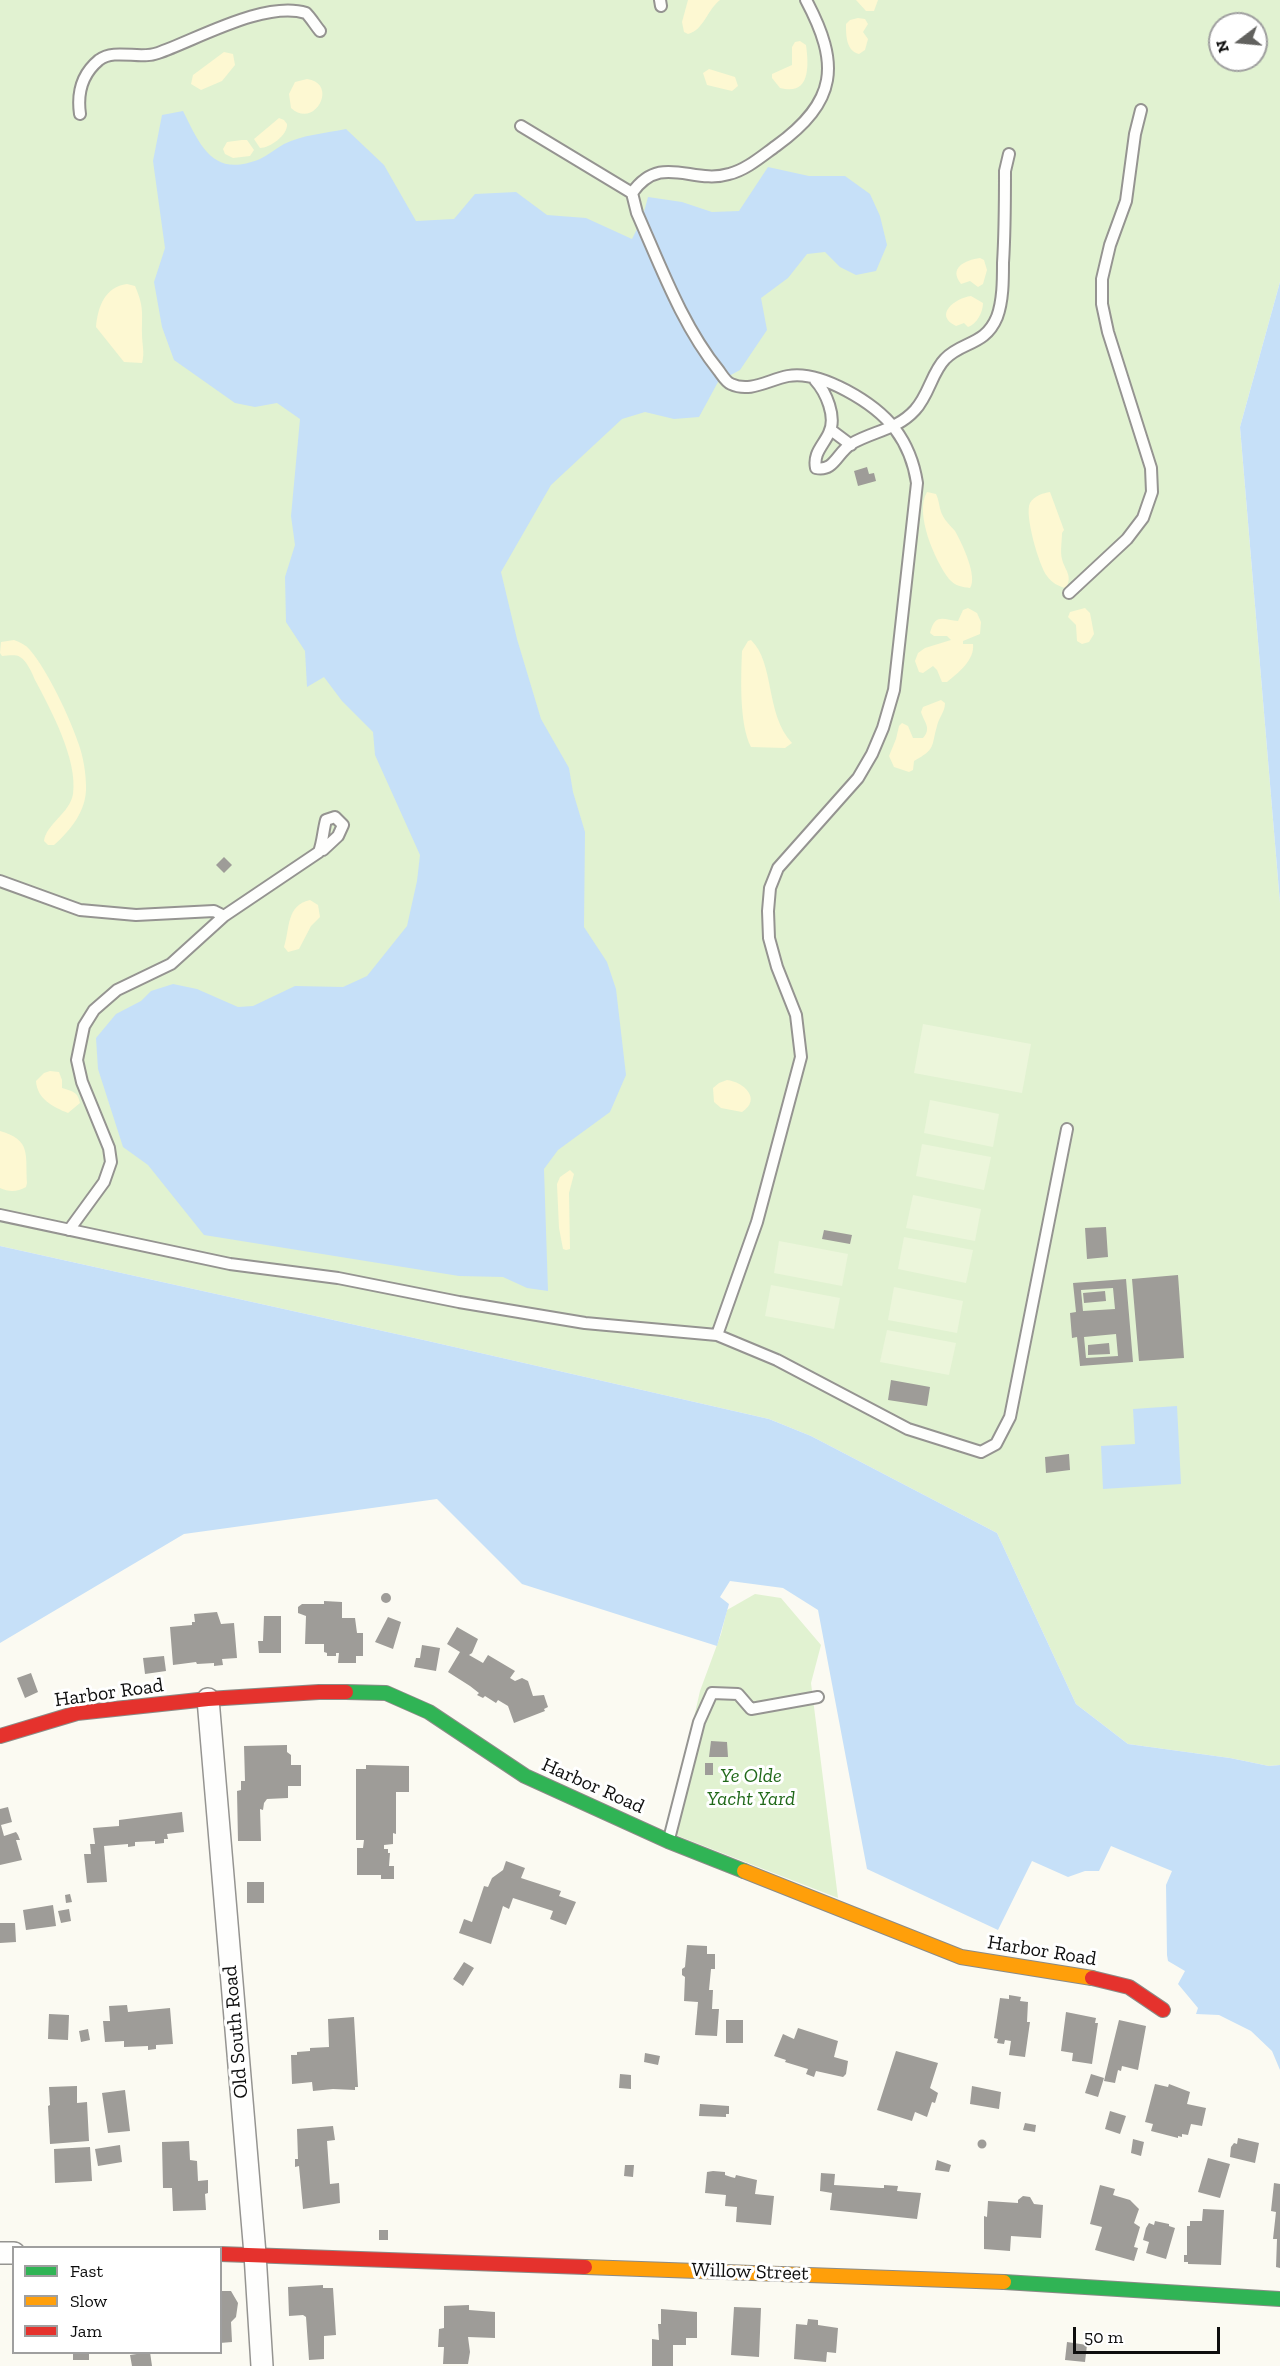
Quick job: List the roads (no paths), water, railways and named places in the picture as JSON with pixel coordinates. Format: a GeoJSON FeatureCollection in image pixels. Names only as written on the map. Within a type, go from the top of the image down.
{"type":"FeatureCollection","features":[{"type":"Feature","properties":{"kind":"street","name":"Harbor Road"},"geometry":{"type":"LineString","coordinates":[[0,1736],[77,1713],[208,1699],[319,1692],[386,1693],[429,1713],[525,1776],[668,1841],[962,1957],[1129,1987],[1163,2010]]}},
{"type":"Feature","properties":{"kind":"street","name":"Old South Road"},"geometry":{"type":"LineString","coordinates":[[208,1699],[255,2254],[262,2366]]}},
{"type":"Feature","properties":{"kind":"street","name":"Willow Street"},"geometry":{"type":"LineString","coordinates":[[222,2254],[988,2281],[1280,2300]]}},
{"type":"Feature","properties":{"kind":"lane"},"geometry":{"type":"LineString","coordinates":[[632,194],[641,180],[654,173],[728,175],[760,158],[804,123],[817,107],[825,91],[830,67],[826,46],[806,0]]}},
{"type":"Feature","properties":{"kind":"lane"},"geometry":{"type":"LineString","coordinates":[[80,114],[78,100],[80,88],[85,77],[100,59],[119,55],[158,54],[231,14],[251,6],[268,3],[292,4],[306,13],[320,31]]}},
{"type":"Feature","properties":{"kind":"lane"},"geometry":{"type":"LineString","coordinates":[[1069,593],[1127,539],[1143,518],[1152,492],[1151,468],[1108,332],[1102,304],[1102,279],[1110,245],[1126,201],[1135,134],[1141,110]]}},
{"type":"Feature","properties":{"kind":"lane"},"geometry":{"type":"LineString","coordinates":[[520,126],[578,162],[621,185],[632,194],[637,213],[700,347],[729,384],[747,388],[789,376],[813,378],[833,384],[859,398],[894,427],[914,462],[917,483],[894,690],[883,728],[858,778],[778,868],[770,888],[769,938],[777,967],[796,1016],[801,1056],[757,1222],[717,1335]]}},
{"type":"Feature","properties":{"kind":"lane"},"geometry":{"type":"LineString","coordinates":[[813,378],[824,390],[831,413],[831,430],[814,460],[816,468],[824,469],[830,468],[841,452],[851,445],[866,436],[894,427],[914,411],[922,402],[944,359],[989,332],[998,316],[1002,286],[1005,171],[1009,154]]}},
{"type":"Feature","properties":{"kind":"lane"},"geometry":{"type":"LineString","coordinates":[[831,430],[851,445]]}},
{"type":"Feature","properties":{"kind":"lane"},"geometry":{"type":"LineString","coordinates":[[69,1230],[104,1182],[111,1162],[109,1148],[86,1093],[76,1060],[84,1026],[94,1010],[117,990],[171,964],[224,916],[319,852],[325,835],[326,820],[335,817],[343,825],[338,836],[323,850]]}},
{"type":"Feature","properties":{"kind":"lane"},"geometry":{"type":"LineString","coordinates":[[0,881],[80,910],[136,915],[214,911],[224,916]]}},
{"type":"Feature","properties":{"kind":"lane"},"geometry":{"type":"LineString","coordinates":[[0,1215],[230,1264],[338,1278],[459,1302],[585,1323],[717,1335],[777,1360],[909,1429],[981,1452],[996,1444],[1010,1417],[1066,1129]]}},
{"type":"Feature","properties":{"kind":"lane"},"geometry":{"type":"LineString","coordinates":[[668,1841],[699,1722],[712,1693],[738,1694],[751,1709],[818,1697]]}},
{"type":"Feature","properties":{"kind":"water"},"geometry":{"type":"Polygon","coordinates":[[[183,111],[196,136],[211,156],[231,165],[260,159],[298,138],[346,129],[384,165],[416,221],[454,219],[475,194],[516,192],[547,215],[586,218],[632,239],[642,219],[648,197],[682,202],[712,212],[739,211],[768,167],[809,176],[845,176],[870,194],[880,216],[887,245],[876,271],[856,275],[840,267],[825,252],[807,254],[788,278],[761,298],[767,330],[740,370],[718,382],[699,417],[674,419],[645,412],[622,419],[551,485],[501,572],[517,639],[541,719],[569,768],[573,792],[585,832],[584,927],[607,962],[616,989],[626,1075],[610,1112],[558,1150],[544,1169],[548,1291],[527,1288],[503,1277],[459,1276],[204,1235],[148,1165],[123,1147],[98,1069],[96,1038],[116,1014],[141,1001],[151,991],[173,984],[197,989],[238,1007],[253,1006],[295,986],[343,987],[367,976],[407,926],[420,855],[375,755],[373,732],[342,701],[324,677],[307,687],[305,651],[286,622],[285,577],[295,545],[291,516],[300,419],[277,403],[255,407],[235,403],[174,360],[162,327],[154,282],[165,248],[153,161],[162,115],[183,111]]]}},
{"type":"Feature","properties":{"kind":"water"},"geometry":{"type":"Polygon","coordinates":[[[1280,282],[1280,903],[1240,427],[1280,282]]]}},
{"type":"Feature","properties":{"kind":"water"},"geometry":{"type":"Polygon","coordinates":[[[0,1246],[769,1419],[811,1436],[997,1533],[1076,1704],[1128,1744],[1230,1758],[1269,1766],[1280,1765],[1280,2070],[1272,2051],[1251,2031],[1219,2015],[1196,2014],[1198,2008],[1178,1984],[1185,1971],[1168,1961],[1167,1955],[1166,1885],[1172,1871],[1111,1846],[1099,1871],[1085,1871],[1068,1877],[1032,1861],[998,1930],[867,1869],[818,1610],[783,1588],[730,1581],[720,1597],[729,1604],[717,1646],[522,1584],[437,1499],[184,1534],[0,1643],[0,1246]]]}},
{"type":"Feature","properties":{"kind":"water"},"geometry":{"type":"Polygon","coordinates":[[[1177,1406],[1181,1484],[1103,1489],[1101,1446],[1135,1444],[1133,1409],[1177,1406]]]}},
{"type":"Feature","properties":{"kind":"park label","name":"Ye Olde Yacht Yard"},"geometry":{"type":"Point","coordinates":[751,1788]}}]}
